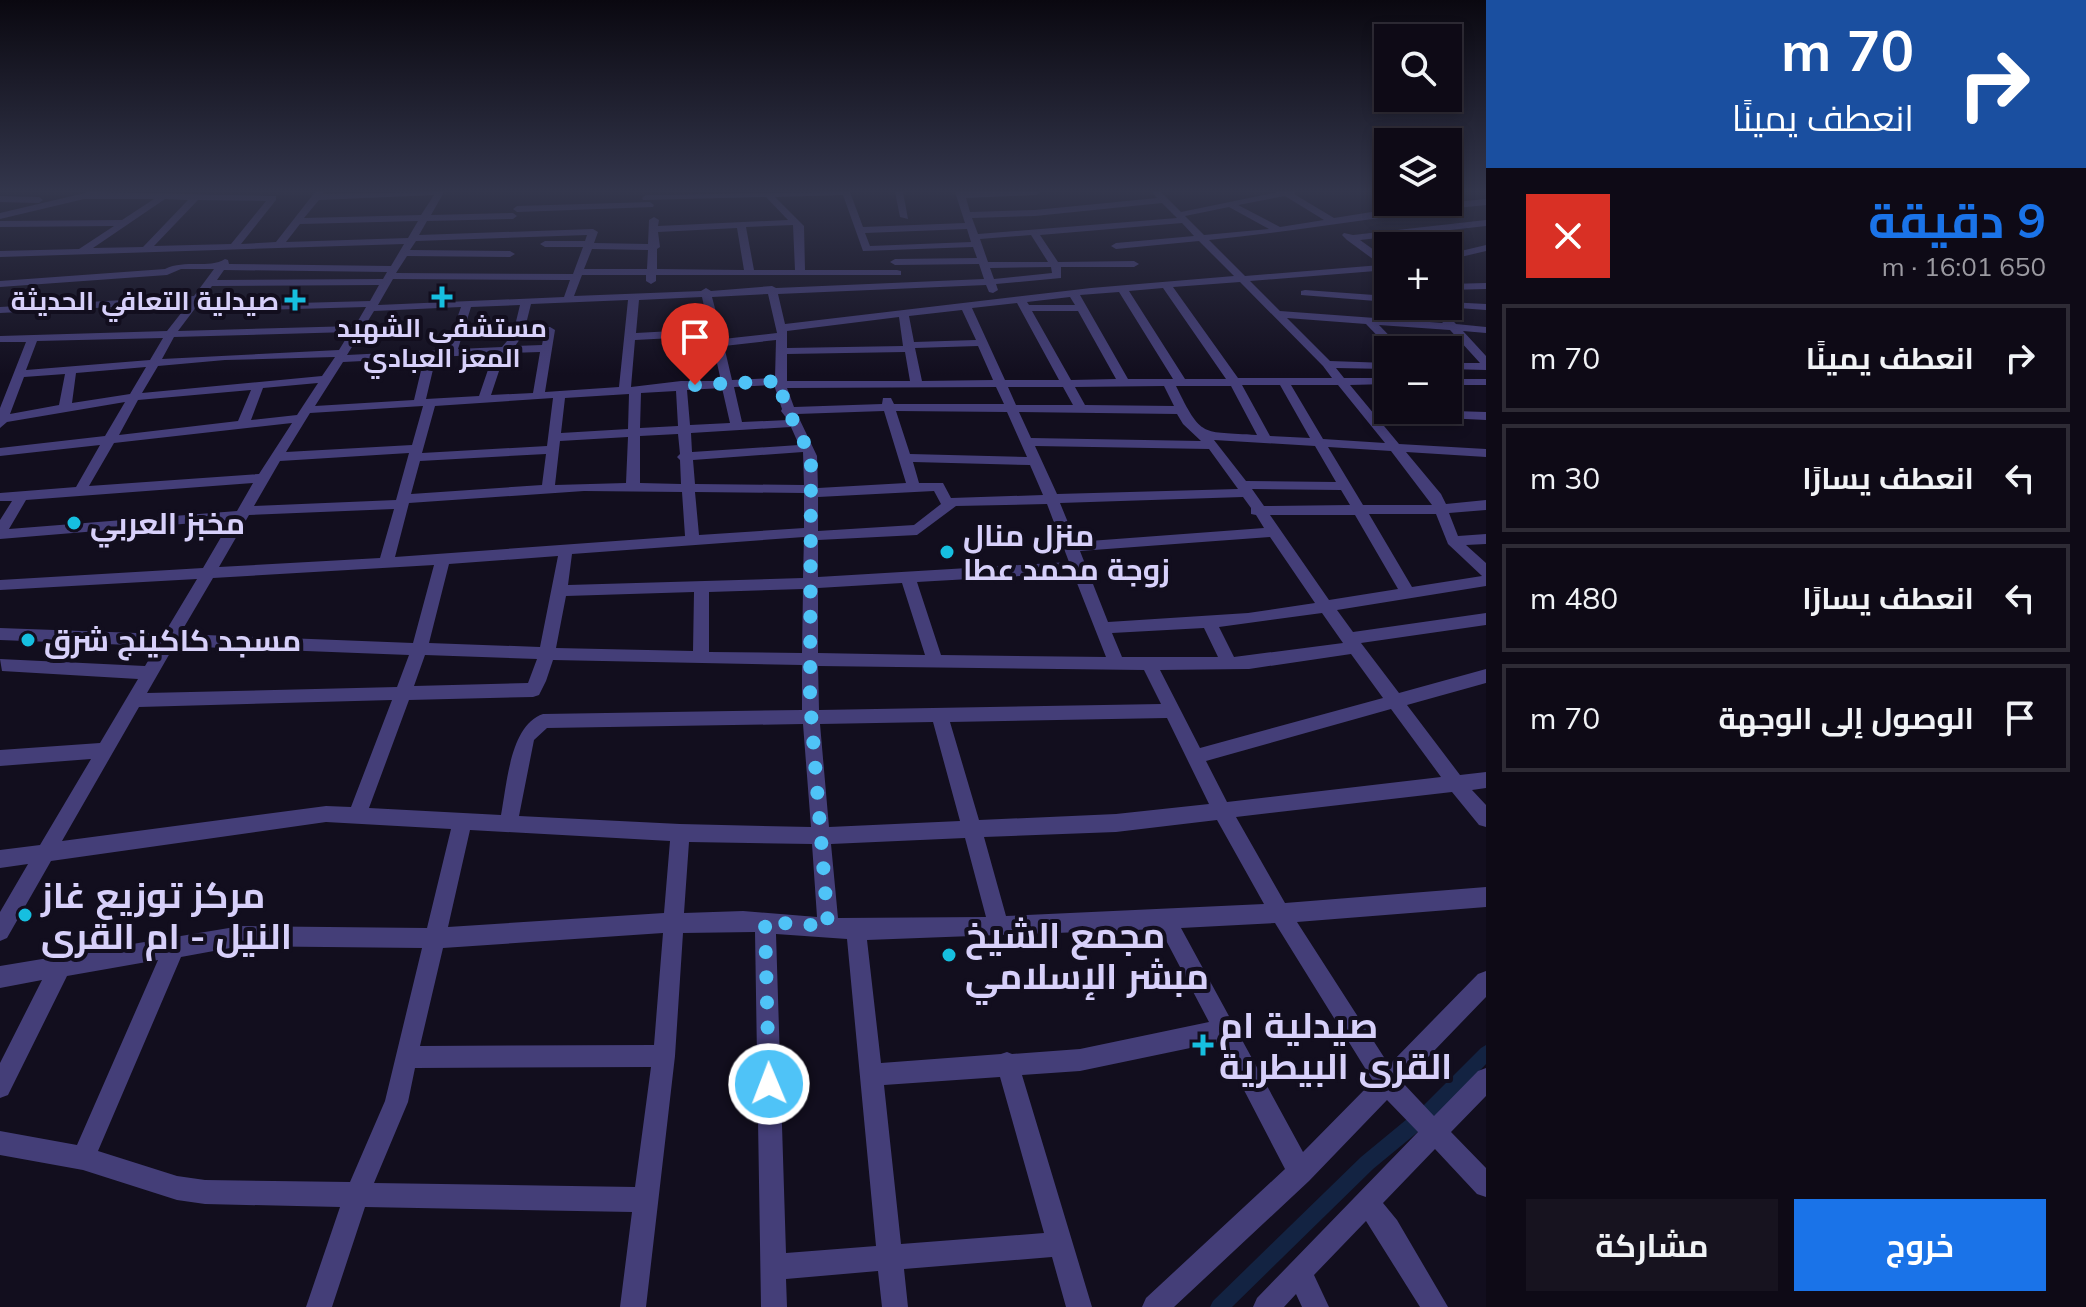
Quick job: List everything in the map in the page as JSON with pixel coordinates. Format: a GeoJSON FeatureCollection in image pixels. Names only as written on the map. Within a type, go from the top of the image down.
{"type":"FeatureCollection","features":[{"type":"Feature","properties":{"kind":"street"},"geometry":{"type":"LineString","coordinates":[[0,254],[108,253]]}},
{"type":"Feature","properties":{"kind":"street"},"geometry":{"type":"LineString","coordinates":[[80,491],[171,333],[231,253]]}},
{"type":"Feature","properties":{"kind":"street"},"geometry":{"type":"LineString","coordinates":[[0,931],[263,478],[404,253]]}},
{"type":"Feature","properties":{"kind":"street"},"geometry":{"type":"LineString","coordinates":[[500,277],[511,253]]}},
{"type":"Feature","properties":{"kind":"street"},"geometry":{"type":"LineString","coordinates":[[568,300],[586,253]]}},
{"type":"Feature","properties":{"kind":"street"},"geometry":{"type":"LineString","coordinates":[[649,294],[654,253]]}},
{"type":"Feature","properties":{"kind":"street"},"geometry":{"type":"LineString","coordinates":[[746,253],[749,272]]}},
{"type":"Feature","properties":{"kind":"street"},"geometry":{"type":"LineString","coordinates":[[796,290],[799,253]]}},
{"type":"Feature","properties":{"kind":"street"},"geometry":{"type":"LineString","coordinates":[[893,253],[900,287]]}},
{"type":"Feature","properties":{"kind":"street"},"geometry":{"type":"LineString","coordinates":[[981,253],[997,303]]}},
{"type":"Feature","properties":{"kind":"street"},"geometry":{"type":"LineString","coordinates":[[261,307],[526,302],[706,291],[884,288],[990,282],[1055,276],[1056,266],[1047,253]]}},
{"type":"Feature","properties":{"kind":"street"},"geometry":{"type":"LineString","coordinates":[[1123,253],[1160,285],[1234,381],[1266,439]]}},
{"type":"Feature","properties":{"kind":"street"},"geometry":{"type":"LineString","coordinates":[[1217,253],[1327,364],[1397,447],[1443,509],[1453,541],[1486,572]]}},
{"type":"Feature","properties":{"kind":"street"},"geometry":{"type":"LineString","coordinates":[[127,283],[159,281],[176,266],[390,276],[500,277],[652,273],[881,273],[896,268],[985,263],[1056,266],[1134,264]]}},
{"type":"Feature","properties":{"kind":"street"},"geometry":{"type":"LineString","coordinates":[[1023,304],[1073,293],[1374,267]]}},
{"type":"Feature","properties":{"kind":"street"},"geometry":{"type":"LineString","coordinates":[[66,280],[74,270]]}},
{"type":"Feature","properties":{"kind":"street"},"geometry":{"type":"LineString","coordinates":[[0,284],[167,272]]}},
{"type":"Feature","properties":{"kind":"street"},"geometry":{"type":"LineString","coordinates":[[881,273],[884,288]]}},
{"type":"Feature","properties":{"kind":"street"},"geometry":{"type":"LineString","coordinates":[[207,283],[279,283],[390,276]]}},
{"type":"Feature","properties":{"kind":"street"},"geometry":{"type":"LineString","coordinates":[[242,331],[279,283]]}},
{"type":"Feature","properties":{"kind":"street"},"geometry":{"type":"LineString","coordinates":[[1462,287],[1486,286]]}},
{"type":"Feature","properties":{"kind":"street"},"geometry":{"type":"LineString","coordinates":[[1122,288],[1175,382],[1181,410],[1243,489],[1271,532],[1456,784],[1486,819]]}},
{"type":"Feature","properties":{"kind":"street"},"geometry":{"type":"LineString","coordinates":[[772,289],[782,338],[780,383],[791,417],[808,448],[812,491],[812,714],[828,926]]}},
{"type":"Feature","properties":{"kind":"street"},"geometry":{"type":"LineString","coordinates":[[706,291],[730,383],[737,426]]}},
{"type":"Feature","properties":{"kind":"street"},"geometry":{"type":"LineString","coordinates":[[1073,293],[1124,383]]}},
{"type":"Feature","properties":{"kind":"street"},"geometry":{"type":"LineString","coordinates":[[1305,293],[1374,298]]}},
{"type":"Feature","properties":{"kind":"street"},"geometry":{"type":"LineString","coordinates":[[633,487],[635,432],[629,337],[634,295]]}},
{"type":"Feature","properties":{"kind":"street"},"geometry":{"type":"LineString","coordinates":[[0,310],[196,299]]}},
{"type":"Feature","properties":{"kind":"street"},"geometry":{"type":"LineString","coordinates":[[484,398],[497,361],[519,332],[526,302]]}},
{"type":"Feature","properties":{"kind":"street"},"geometry":{"type":"LineString","coordinates":[[782,338],[814,324],[966,306],[997,303],[1081,308]]}},
{"type":"Feature","properties":{"kind":"street"},"geometry":{"type":"LineString","coordinates":[[451,353],[467,304]]}},
{"type":"Feature","properties":{"kind":"street"},"geometry":{"type":"LineString","coordinates":[[1023,304],[1081,409]]}},
{"type":"Feature","properties":{"kind":"street"},"geometry":{"type":"LineString","coordinates":[[966,306],[1073,547],[1116,663]]}},
{"type":"Feature","properties":{"kind":"street"},"geometry":{"type":"LineString","coordinates":[[1462,306],[1486,307]]}},
{"type":"Feature","properties":{"kind":"street"},"geometry":{"type":"LineString","coordinates":[[903,313],[917,385]]}},
{"type":"Feature","properties":{"kind":"street"},"geometry":{"type":"LineString","coordinates":[[1279,314],[1486,330]]}},
{"type":"Feature","properties":{"kind":"street"},"geometry":{"type":"LineString","coordinates":[[1444,320],[1486,365]]}},
{"type":"Feature","properties":{"kind":"street"},"geometry":{"type":"LineString","coordinates":[[1369,321],[1383,336]]}},
{"type":"Feature","properties":{"kind":"street"},"geometry":{"type":"LineString","coordinates":[[814,324],[816,351]]}},
{"type":"Feature","properties":{"kind":"street"},"geometry":{"type":"LineString","coordinates":[[0,339],[358,329]]}},
{"type":"Feature","properties":{"kind":"street"},"geometry":{"type":"LineString","coordinates":[[519,332],[550,330],[538,396]]}},
{"type":"Feature","properties":{"kind":"street"},"geometry":{"type":"LineString","coordinates":[[1,421],[33,337]]}},
{"type":"Feature","properties":{"kind":"street"},"geometry":{"type":"LineString","coordinates":[[629,337],[782,338],[816,351],[982,343]]}},
{"type":"Feature","properties":{"kind":"street"},"geometry":{"type":"LineString","coordinates":[[0,374],[18,377],[153,362],[547,348]]}},
{"type":"Feature","properties":{"kind":"street"},"geometry":{"type":"LineString","coordinates":[[386,562],[416,453],[431,354]]}},
{"type":"Feature","properties":{"kind":"street"},"geometry":{"type":"LineString","coordinates":[[1327,364],[1374,366]]}},
{"type":"Feature","properties":{"kind":"street"},"geometry":{"type":"LineString","coordinates":[[1462,366],[1486,365]]}},
{"type":"Feature","properties":{"kind":"street"},"geometry":{"type":"LineString","coordinates":[[65,406],[71,370]]}},
{"type":"Feature","properties":{"kind":"street"},"geometry":{"type":"LineString","coordinates":[[0,389],[18,377]]}},
{"type":"Feature","properties":{"kind":"street"},"geometry":{"type":"LineString","coordinates":[[1,421],[65,406],[326,379]]}},
{"type":"Feature","properties":{"kind":"street"},"geometry":{"type":"LineString","coordinates":[[1283,381],[1322,442],[1408,593]]}},
{"type":"Feature","properties":{"kind":"street"},"geometry":{"type":"LineString","coordinates":[[0,452],[424,402],[681,385],[1374,381]]}},
{"type":"Feature","properties":{"kind":"street"},"geometry":{"type":"LineString","coordinates":[[1462,382],[1486,382]]}},
{"type":"Feature","properties":{"kind":"street"},"geometry":{"type":"LineString","coordinates":[[243,424],[259,385]]}},
{"type":"Feature","properties":{"kind":"street"},"geometry":{"type":"LineString","coordinates":[[681,385],[683,457],[692,539]]}},
{"type":"Feature","properties":{"kind":"street"},"geometry":{"type":"LineString","coordinates":[[885,385],[888,408],[914,487]]}},
{"type":"Feature","properties":{"kind":"street"},"geometry":{"type":"LineString","coordinates":[[548,489],[559,394]]}},
{"type":"Feature","properties":{"kind":"street"},"geometry":{"type":"LineString","coordinates":[[276,457],[416,453],[554,443],[635,432],[737,426],[791,417],[888,408],[1181,410]]}},
{"type":"Feature","properties":{"kind":"street"},"geometry":{"type":"LineString","coordinates":[[1462,415],[1486,416]]}},
{"type":"Feature","properties":{"kind":"street"},"geometry":{"type":"LineString","coordinates":[[716,427],[719,455]]}},
{"type":"Feature","properties":{"kind":"street"},"geometry":{"type":"LineString","coordinates":[[1027,442],[1266,439],[1486,453]]}},
{"type":"Feature","properties":{"kind":"street"},"geometry":{"type":"LineString","coordinates":[[683,457],[808,448]]}},
{"type":"Feature","properties":{"kind":"street"},"geometry":{"type":"LineString","coordinates":[[905,458],[1036,461]]}},
{"type":"Feature","properties":{"kind":"street"},"geometry":{"type":"LineString","coordinates":[[0,497],[263,478]]}},
{"type":"Feature","properties":{"kind":"street"},"geometry":{"type":"LineString","coordinates":[[0,585],[443,559],[692,539],[917,530],[948,504],[1345,486]]}},
{"type":"Feature","properties":{"kind":"street"},"geometry":{"type":"LineString","coordinates":[[0,533],[548,489],[686,487],[812,491],[940,487],[948,504]]}},
{"type":"Feature","properties":{"kind":"street"},"geometry":{"type":"LineString","coordinates":[[0,533],[22,495]]}},
{"type":"Feature","properties":{"kind":"street"},"geometry":{"type":"LineString","coordinates":[[1256,511],[1443,509],[1486,505]]}},
{"type":"Feature","properties":{"kind":"street"},"geometry":{"type":"LineString","coordinates":[[1073,547],[1271,532]]}},
{"type":"Feature","properties":{"kind":"street"},"geometry":{"type":"LineString","coordinates":[[1453,541],[1486,539]]}},
{"type":"Feature","properties":{"kind":"street"},"geometry":{"type":"LineString","coordinates":[[135,700],[533,690],[538,686],[566,550]]}},
{"type":"Feature","properties":{"kind":"street"},"geometry":{"type":"LineString","coordinates":[[358,814],[419,650],[443,559]]}},
{"type":"Feature","properties":{"kind":"street"},"geometry":{"type":"LineString","coordinates":[[560,591],[702,588],[1080,567]]}},
{"type":"Feature","properties":{"kind":"street"},"geometry":{"type":"LineString","coordinates":[[908,577],[935,662]]}},
{"type":"Feature","properties":{"kind":"street"},"geometry":{"type":"LineString","coordinates":[[1104,628],[1209,622],[1327,609],[1486,581]]}},
{"type":"Feature","properties":{"kind":"street"},"geometry":{"type":"LineString","coordinates":[[701,658],[702,588]]}},
{"type":"Feature","properties":{"kind":"street"},"geometry":{"type":"LineString","coordinates":[[0,634],[701,658],[1230,664],[1486,619]]}},
{"type":"Feature","properties":{"kind":"street"},"geometry":{"type":"LineString","coordinates":[[1209,622],[1230,664]]}},
{"type":"Feature","properties":{"kind":"street"},"geometry":{"type":"LineString","coordinates":[[1,667],[24,635]]}},
{"type":"Feature","properties":{"kind":"street"},"geometry":{"type":"LineString","coordinates":[[1149,664],[1223,813],[1280,913],[1392,1090],[1483,1178]]}},
{"type":"Feature","properties":{"kind":"street"},"geometry":{"type":"LineString","coordinates":[[1,667],[150,673]]}},
{"type":"Feature","properties":{"kind":"street"},"geometry":{"type":"LineString","coordinates":[[1194,757],[1486,676]]}},
{"type":"Feature","properties":{"kind":"street"},"geometry":{"type":"LineString","coordinates":[[508,824],[526,737],[543,721],[812,714],[1171,711]]}},
{"type":"Feature","properties":{"kind":"street"},"geometry":{"type":"LineString","coordinates":[[939,713],[999,926]]}},
{"type":"Feature","properties":{"kind":"street"},"geometry":{"type":"LineString","coordinates":[[0,758],[104,750]]}},
{"type":"Feature","properties":{"kind":"street"},"geometry":{"type":"LineString","coordinates":[[0,859],[311,815],[358,814],[462,823],[822,836],[974,831],[1223,813],[1486,780]]}},
{"type":"Feature","properties":{"kind":"street"},"geometry":{"type":"LineString","coordinates":[[319,1307],[357,1194],[386,1131],[407,1057],[462,823]]}},
{"type":"Feature","properties":{"kind":"street"},"geometry":{"type":"LineString","coordinates":[[633,1307],[664,1056],[680,833]]}},
{"type":"Feature","properties":{"kind":"street"},"geometry":{"type":"LineString","coordinates":[[0,977],[175,946],[265,935],[436,938],[607,925],[765,922],[856,930],[999,926],[1280,913],[1486,897]]}},
{"type":"Feature","properties":{"kind":"street"},"geometry":{"type":"LineString","coordinates":[[1165,918],[1300,1172]]}},
{"type":"Feature","properties":{"kind":"street"},"geometry":{"type":"LineString","coordinates":[[765,922],[774,1307]]}},
{"type":"Feature","properties":{"kind":"street"},"geometry":{"type":"LineString","coordinates":[[856,930],[895,1307]]}},
{"type":"Feature","properties":{"kind":"street"},"geometry":{"type":"LineString","coordinates":[[83,1158],[175,946]]}},
{"type":"Feature","properties":{"kind":"street"},"geometry":{"type":"LineString","coordinates":[[0,1087],[61,966]]}},
{"type":"Feature","properties":{"kind":"street"},"geometry":{"type":"LineString","coordinates":[[1155,1307],[1392,1090],[1443,1023],[1486,982]]}},
{"type":"Feature","properties":{"kind":"street"},"geometry":{"type":"LineString","coordinates":[[871,1075],[1080,1060],[1224,1030]]}},
{"type":"Feature","properties":{"kind":"street"},"geometry":{"type":"LineString","coordinates":[[407,1057],[664,1056]]}},
{"type":"Feature","properties":{"kind":"street"},"geometry":{"type":"LineString","coordinates":[[1007,1063],[1079,1307]]}},
{"type":"Feature","properties":{"kind":"street"},"geometry":{"type":"LineString","coordinates":[[1266,1307],[1486,1079]]}},
{"type":"Feature","properties":{"kind":"street"},"geometry":{"type":"LineString","coordinates":[[0,1143],[83,1158],[191,1190],[645,1200]]}},
{"type":"Feature","properties":{"kind":"street"},"geometry":{"type":"LineString","coordinates":[[1367,1202],[1388,1229],[1435,1307]]}},
{"type":"Feature","properties":{"kind":"street"},"geometry":{"type":"LineString","coordinates":[[773,1267],[1060,1244]]}},
{"type":"Feature","properties":{"kind":"street"},"geometry":{"type":"LineString","coordinates":[[1299,1272],[1316,1307]]}},
{"type":"Feature","properties":{"kind":"waterway"},"geometry":{"type":"LineString","coordinates":[[1219,1307],[1367,1163],[1430,1111],[1486,1053]]}},
{"type":"Feature","properties":{"kind":"place","name":"مستشفى الشهيد المعز العبادي"},"geometry":{"type":"Point","coordinates":[442,297]}},
{"type":"Feature","properties":{"kind":"place","name":"صيدلية التعافي الحديثة"},"geometry":{"type":"Point","coordinates":[295,300]}},
{"type":"Feature","properties":{"kind":"place","name":"مخبز العربي"},"geometry":{"type":"Point","coordinates":[74,523]}},
{"type":"Feature","properties":{"kind":"place","name":"منزل منال زوجة محمد عطا"},"geometry":{"type":"Point","coordinates":[947,552]}},
{"type":"Feature","properties":{"kind":"place","name":"مسجد كاكينج شرق"},"geometry":{"type":"Point","coordinates":[28,640]}},
{"type":"Feature","properties":{"kind":"place","name":"مركز توزيع غاز النيل - ام القرى"},"geometry":{"type":"Point","coordinates":[25,915]}},
{"type":"Feature","properties":{"kind":"place","name":"مجمع الشيخ مبشر الإسلامي"},"geometry":{"type":"Point","coordinates":[949,955]}},
{"type":"Feature","properties":{"kind":"place","name":"صيدلية ام القرى البيطرية"},"geometry":{"type":"Point","coordinates":[1203,1045]}},
{"type":"Feature","properties":{"kind":"route"},"geometry":{"type":"LineString","coordinates":[[695,385],[780,381],[787,411],[811,456],[810,701],[828,926],[765,922],[769,1084]]}}]}
